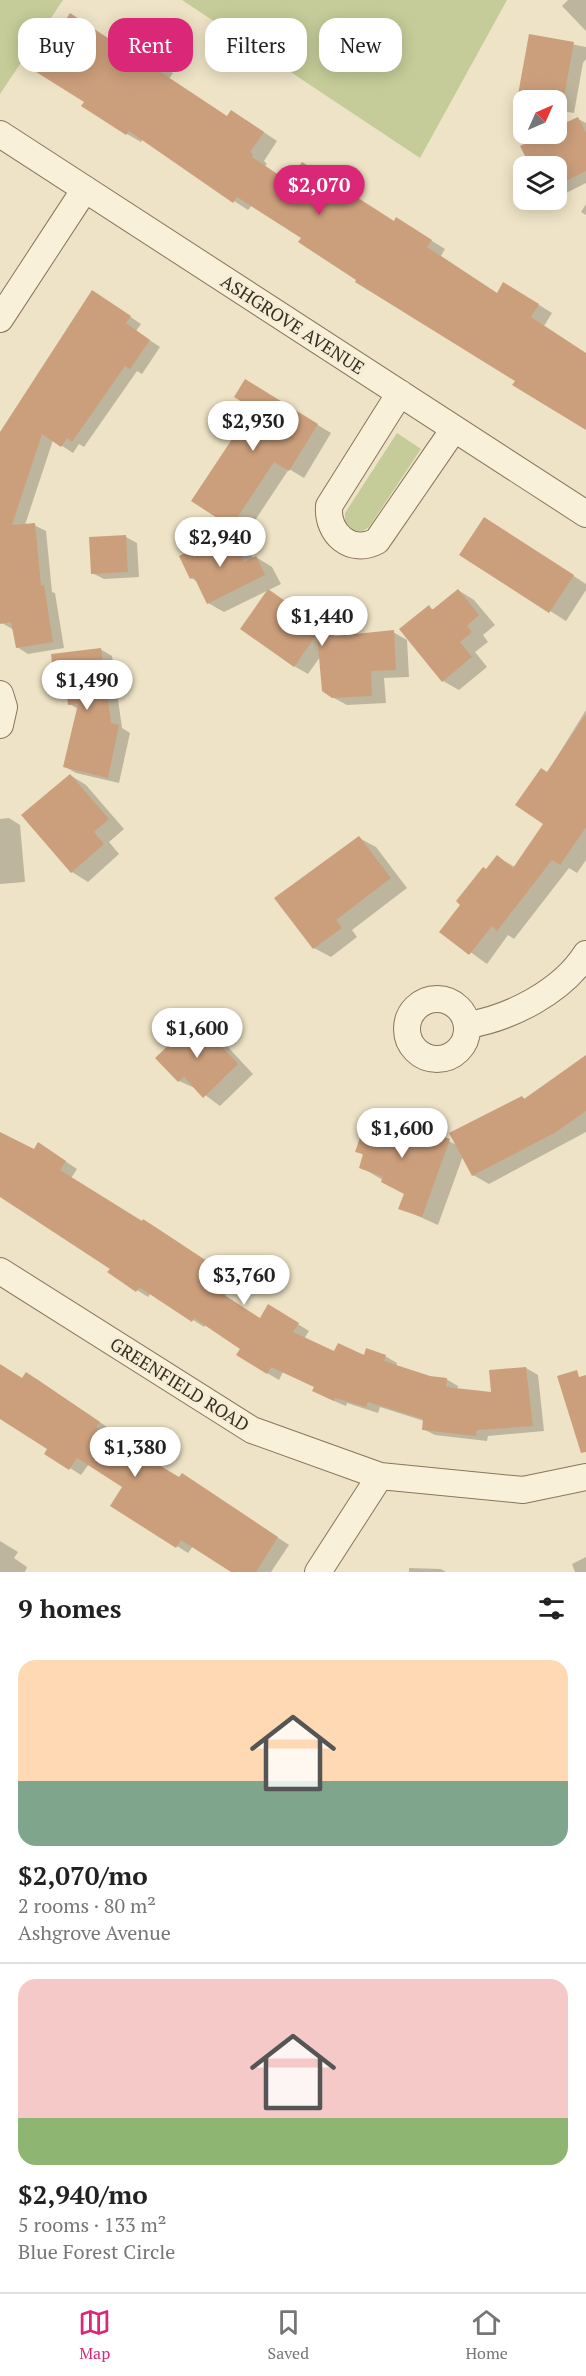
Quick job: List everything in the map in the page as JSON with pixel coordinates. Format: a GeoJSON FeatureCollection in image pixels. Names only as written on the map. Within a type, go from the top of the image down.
{"type":"FeatureCollection","features":[{"type":"Feature","properties":{"kind":"street","name":"ASHGROVE AVENUE"},"geometry":{"type":"LineString","coordinates":[[0,134],[586,514]]}},
{"type":"Feature","properties":{"kind":"street"},"geometry":{"type":"LineString","coordinates":[[0,319],[85,189]]}},
{"type":"Feature","properties":{"kind":"street"},"geometry":{"type":"LineString","coordinates":[[400,393],[329,506],[330,525],[342,540],[361,546],[377,541],[454,429]]}},
{"type":"Feature","properties":{"kind":"street"},"geometry":{"type":"LineString","coordinates":[[0,694],[4,707],[0,725]]}},
{"type":"Feature","properties":{"kind":"street"},"geometry":{"type":"LineString","coordinates":[[468,1025],[493,1021],[545,993],[586,954]]}},
{"type":"Feature","properties":{"kind":"street","name":"GREENFIELD ROAD"},"geometry":{"type":"LineString","coordinates":[[0,1271],[252,1430],[380,1476],[523,1490],[586,1477]]}},
{"type":"Feature","properties":{"kind":"street"},"geometry":{"type":"LineString","coordinates":[[318,1572],[380,1476]]}},
{"type":"Feature","properties":{"kind":"green space"},"geometry":{"type":"Polygon","coordinates":[[[0,0],[63,0],[51,18],[18,18],[18,67],[0,94],[0,0]]]}},
{"type":"Feature","properties":{"kind":"green space"},"geometry":{"type":"Polygon","coordinates":[[[182,0],[507,0],[420,158],[290,72],[307,72],[307,18],[209,18],[182,0]]]}},
{"type":"Feature","properties":{"kind":"green space"},"geometry":{"type":"Polygon","coordinates":[[[397,433],[421,449],[369,527],[363,531],[352,531],[345,522],[345,513],[397,433]]]}},
{"type":"Feature","properties":{"kind":"building"},"geometry":{"type":"Polygon","coordinates":[[[70,13],[78,18],[67,18],[70,13]]]}},
{"type":"Feature","properties":{"kind":"building"},"geometry":{"type":"Polygon","coordinates":[[[96,30],[108,38],[108,72],[161,72],[227,116],[231,110],[264,132],[250,152],[253,154],[252,157],[289,182],[302,162],[394,221],[396,217],[432,240],[427,247],[497,293],[503,282],[539,304],[531,317],[586,353],[586,430],[512,385],[515,381],[355,282],[356,280],[298,242],[301,238],[237,197],[233,203],[129,131],[126,135],[81,106],[84,102],[36,72],[96,72],[96,30]]]}},
{"type":"Feature","properties":{"kind":"building"},"geometry":{"type":"Polygon","coordinates":[[[529,34],[574,42],[565,90],[519,90],[529,34]]]}},
{"type":"Feature","properties":{"kind":"building"},"geometry":{"type":"Polygon","coordinates":[[[578,117],[586,133],[586,171],[567,180],[567,156],[525,156],[520,146],[524,144],[567,144],[567,122],[578,117]]]}},
{"type":"Feature","properties":{"kind":"building"},"geometry":{"type":"Polygon","coordinates":[[[92,290],[131,316],[126,323],[150,340],[130,369],[125,366],[72,442],[67,438],[61,447],[42,434],[12,525],[35,523],[41,586],[44,585],[53,642],[16,648],[11,622],[0,624],[0,432],[92,290]]]}},
{"type":"Feature","properties":{"kind":"building"},"geometry":{"type":"Polygon","coordinates":[[[245,379],[318,424],[289,471],[274,462],[231,527],[191,501],[244,421],[239,418],[247,405],[234,397],[245,379]]]}},
{"type":"Feature","properties":{"kind":"building"},"geometry":{"type":"Polygon","coordinates":[[[484,517],[574,575],[549,613],[459,555],[484,517]]]}},
{"type":"Feature","properties":{"kind":"building"},"geometry":{"type":"Polygon","coordinates":[[[229,532],[244,562],[256,556],[265,575],[207,604],[194,577],[190,579],[179,556],[229,532]]]}},
{"type":"Feature","properties":{"kind":"building"},"geometry":{"type":"Polygon","coordinates":[[[126,535],[128,572],[91,574],[89,537],[126,535]]]}},
{"type":"Feature","properties":{"kind":"building"},"geometry":{"type":"Polygon","coordinates":[[[268,589],[335,636],[394,630],[396,670],[371,671],[372,696],[332,698],[322,691],[317,634],[294,667],[240,629],[268,589]]]}},
{"type":"Feature","properties":{"kind":"building"},"geometry":{"type":"Polygon","coordinates":[[[458,589],[479,615],[467,626],[472,632],[460,642],[472,657],[442,682],[399,629],[429,605],[432,610],[458,589]]]}},
{"type":"Feature","properties":{"kind":"building"},"geometry":{"type":"Polygon","coordinates":[[[101,648],[111,723],[119,725],[108,778],[63,767],[78,704],[68,705],[66,688],[55,689],[51,654],[101,648]]]}},
{"type":"Feature","properties":{"kind":"building"},"geometry":{"type":"Polygon","coordinates":[[[586,714],[586,827],[560,865],[552,860],[497,931],[492,926],[469,955],[439,932],[460,905],[456,901],[483,867],[486,869],[497,855],[513,868],[543,824],[515,805],[541,768],[547,772],[586,714]]]}},
{"type":"Feature","properties":{"kind":"building"},"geometry":{"type":"Polygon","coordinates":[[[70,774],[109,819],[94,832],[104,844],[71,873],[21,815],[70,774]]]}},
{"type":"Feature","properties":{"kind":"building"},"geometry":{"type":"Polygon","coordinates":[[[359,836],[391,878],[336,920],[342,928],[313,949],[274,898],[359,836]]]}},
{"type":"Feature","properties":{"kind":"building"},"geometry":{"type":"Polygon","coordinates":[[[196,1019],[238,1064],[203,1098],[184,1077],[178,1082],[155,1058],[196,1019]]]}},
{"type":"Feature","properties":{"kind":"building"},"geometry":{"type":"Polygon","coordinates":[[[586,1055],[586,1111],[556,1132],[472,1176],[449,1133],[522,1096],[524,1099],[586,1055]]]}},
{"type":"Feature","properties":{"kind":"building"},"geometry":{"type":"Polygon","coordinates":[[[369,1111],[450,1139],[422,1217],[398,1209],[404,1194],[381,1182],[383,1177],[359,1168],[363,1154],[355,1152],[369,1111]]]}},
{"type":"Feature","properties":{"kind":"building"},"geometry":{"type":"Polygon","coordinates":[[[0,1132],[34,1149],[38,1142],[66,1161],[60,1170],[142,1221],[143,1219],[225,1273],[215,1289],[260,1318],[268,1304],[299,1323],[293,1332],[334,1351],[338,1343],[364,1355],[366,1348],[386,1355],[384,1361],[430,1376],[447,1378],[446,1387],[491,1392],[489,1370],[526,1367],[533,1426],[477,1430],[476,1436],[422,1430],[423,1419],[368,1402],[366,1407],[335,1398],[334,1401],[312,1391],[314,1387],[271,1367],[267,1374],[236,1355],[240,1349],[194,1318],[192,1322],[139,1287],[136,1292],[107,1272],[110,1269],[0,1197],[0,1132]]]}},
{"type":"Feature","properties":{"kind":"building"},"geometry":{"type":"Polygon","coordinates":[[[0,1364],[22,1378],[26,1372],[100,1422],[96,1427],[179,1477],[182,1473],[278,1537],[256,1572],[231,1572],[181,1540],[176,1548],[110,1506],[122,1487],[77,1458],[69,1470],[44,1454],[47,1449],[0,1419],[0,1364]]]}},
{"type":"Feature","properties":{"kind":"building"},"geometry":{"type":"Polygon","coordinates":[[[577,1370],[579,1377],[586,1375],[586,1452],[581,1453],[557,1376],[577,1370]]]}}]}
